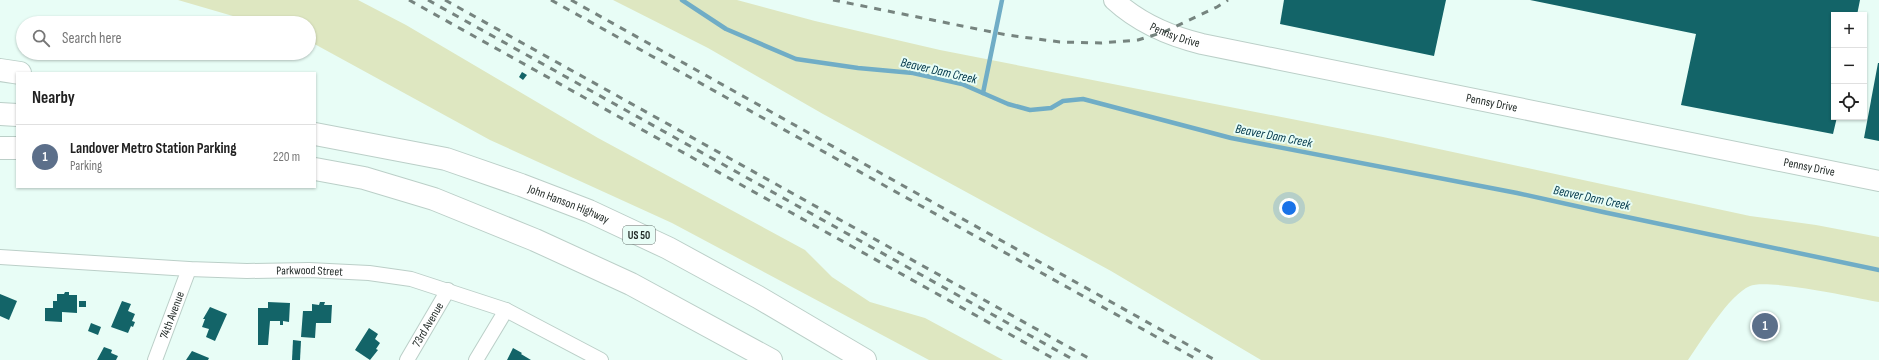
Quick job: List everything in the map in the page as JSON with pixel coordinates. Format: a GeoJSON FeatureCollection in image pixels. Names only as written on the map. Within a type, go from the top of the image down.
{"type":"FeatureCollection","features":[{"type":"Feature","properties":{"kind":"highway"},"geometry":{"type":"LineString","coordinates":[[0,70],[16,72]]}},
{"type":"Feature","properties":{"kind":"highway"},"geometry":{"type":"LineString","coordinates":[[0,114],[16,115]]}},
{"type":"Feature","properties":{"kind":"highway"},"geometry":{"type":"LineString","coordinates":[[316,124],[395,149]]}},
{"type":"Feature","properties":{"kind":"highway","name":"John Hanson Highway"},"geometry":{"type":"LineString","coordinates":[[316,134],[446,159],[521,184],[590,211],[668,248],[758,297],[865,360]]}},
{"type":"Feature","properties":{"kind":"highway"},"geometry":{"type":"LineString","coordinates":[[0,148],[16,148]]}},
{"type":"Feature","properties":{"kind":"highway"},"geometry":{"type":"LineString","coordinates":[[316,169],[364,178],[434,199],[535,240],[631,284],[771,360]]}},
{"type":"Feature","properties":{"kind":"main road","name":"Pennsy Drive"},"geometry":{"type":"LineString","coordinates":[[1114,0],[1130,14],[1152,27],[1174,37],[1202,44],[1879,181]]}},
{"type":"Feature","properties":{"kind":"street","name":"Parkwood Street"},"geometry":{"type":"LineString","coordinates":[[0,257],[189,269],[247,271],[309,270],[369,273],[411,279],[506,310],[578,354],[602,360]]}},
{"type":"Feature","properties":{"kind":"street","name":"74th Avenue"},"geometry":{"type":"LineString","coordinates":[[155,360],[189,269]]}},
{"type":"Feature","properties":{"kind":"street","name":"73rd Avenue"},"geometry":{"type":"LineString","coordinates":[[407,360],[448,290]]}},
{"type":"Feature","properties":{"kind":"street"},"geometry":{"type":"LineString","coordinates":[[476,360],[506,310]]}},
{"type":"Feature","properties":{"kind":"green space"},"geometry":{"type":"Polygon","coordinates":[[[178,0],[358,0],[406,25],[598,138],[805,250],[832,277],[870,302],[925,318],[1003,360],[929,360],[672,223],[490,140],[316,45],[316,16],[233,16],[178,0]]]}},
{"type":"Feature","properties":{"kind":"green space"},"geometry":{"type":"Polygon","coordinates":[[[613,0],[737,0],[815,21],[940,50],[1383,137],[1750,216],[1816,225],[1879,237],[1879,302],[1792,286],[1759,284],[1750,286],[1742,291],[1725,308],[1688,360],[1261,360],[1111,271],[823,114],[708,48],[613,0]]]}},
{"type":"Feature","properties":{"kind":"building"},"geometry":{"type":"Polygon","coordinates":[[[1284,0],[1446,0],[1434,56],[1280,24],[1284,0]]]}},
{"type":"Feature","properties":{"kind":"building"},"geometry":{"type":"Polygon","coordinates":[[[1530,0],[1860,0],[1858,12],[1831,12],[1831,120],[1836,120],[1833,134],[1681,105],[1696,34],[1530,0]]]}},
{"type":"Feature","properties":{"kind":"building"},"geometry":{"type":"Polygon","coordinates":[[[1879,63],[1879,141],[1864,138],[1879,63]]]}},
{"type":"Feature","properties":{"kind":"building"},"geometry":{"type":"Polygon","coordinates":[[[522,72],[527,75],[523,80],[519,77],[522,72]]]}},
{"type":"Feature","properties":{"kind":"building"},"geometry":{"type":"Polygon","coordinates":[[[65,292],[69,292],[69,295],[77,295],[77,313],[62,312],[62,322],[45,321],[45,308],[53,308],[53,301],[57,301],[57,294],[64,294],[65,292]]]}},
{"type":"Feature","properties":{"kind":"building"},"geometry":{"type":"Polygon","coordinates":[[[0,294],[17,301],[9,320],[0,316],[0,294]]]}},
{"type":"Feature","properties":{"kind":"building"},"geometry":{"type":"Polygon","coordinates":[[[79,301],[86,301],[86,307],[79,307],[79,301]]]}},
{"type":"Feature","properties":{"kind":"building"},"geometry":{"type":"Polygon","coordinates":[[[122,301],[131,304],[128,311],[135,314],[132,321],[135,322],[133,327],[131,326],[128,333],[111,327],[122,301]]]}},
{"type":"Feature","properties":{"kind":"building"},"geometry":{"type":"Polygon","coordinates":[[[268,302],[290,303],[289,322],[283,321],[283,325],[280,325],[280,321],[270,321],[268,345],[258,345],[258,308],[268,308],[268,302]]]}},
{"type":"Feature","properties":{"kind":"building"},"geometry":{"type":"Polygon","coordinates":[[[320,302],[325,302],[324,305],[332,305],[331,323],[316,323],[315,338],[301,337],[303,311],[312,311],[312,304],[319,305],[320,302]]]}},
{"type":"Feature","properties":{"kind":"building"},"geometry":{"type":"Polygon","coordinates":[[[210,307],[227,314],[215,341],[206,337],[209,329],[202,327],[205,319],[203,319],[210,307]]]}},
{"type":"Feature","properties":{"kind":"building"},"geometry":{"type":"Polygon","coordinates":[[[91,323],[101,327],[98,335],[88,331],[91,323]]]}},
{"type":"Feature","properties":{"kind":"building"},"geometry":{"type":"Polygon","coordinates":[[[369,328],[378,334],[375,339],[380,343],[376,349],[378,350],[370,360],[355,350],[369,328]]]}},
{"type":"Feature","properties":{"kind":"building"},"geometry":{"type":"Polygon","coordinates":[[[293,340],[301,341],[300,360],[292,360],[293,340]]]}},
{"type":"Feature","properties":{"kind":"building"},"geometry":{"type":"Polygon","coordinates":[[[104,347],[112,350],[111,353],[118,356],[116,360],[97,360],[104,347]]]}},
{"type":"Feature","properties":{"kind":"building"},"geometry":{"type":"Polygon","coordinates":[[[513,348],[522,353],[521,354],[531,360],[507,360],[513,348]]]}},
{"type":"Feature","properties":{"kind":"building"},"geometry":{"type":"Polygon","coordinates":[[[192,351],[209,358],[208,360],[186,360],[192,351]]]}},
{"type":"Feature","properties":{"kind":"waterway","name":"Beaver Dam Creek"},"geometry":{"type":"LineString","coordinates":[[682,0],[726,29],[796,59],[858,68],[913,73],[962,84],[1008,104],[1030,110],[1051,108],[1063,101],[1083,99],[1231,138],[1517,193],[1879,270]]}},
{"type":"Feature","properties":{"kind":"waterway"},"geometry":{"type":"LineString","coordinates":[[983,93],[1002,0]]}},
{"type":"Feature","properties":{"kind":"railway"},"geometry":{"type":"LineString","coordinates":[[409,0],[1056,360]]}},
{"type":"Feature","properties":{"kind":"railway"},"geometry":{"type":"LineString","coordinates":[[428,0],[1074,360]]}},
{"type":"Feature","properties":{"kind":"railway"},"geometry":{"type":"LineString","coordinates":[[445,0],[1092,360]]}},
{"type":"Feature","properties":{"kind":"railway"},"geometry":{"type":"LineString","coordinates":[[551,0],[1198,360]]}},
{"type":"Feature","properties":{"kind":"railway"},"geometry":{"type":"LineString","coordinates":[[571,0],[1215,360]]}},
{"type":"Feature","properties":{"kind":"railway"},"geometry":{"type":"LineString","coordinates":[[833,0],[1007,35],[1060,42],[1101,43],[1138,40],[1164,32],[1217,7],[1228,0]]}},
{"type":"Feature","properties":{"kind":"place","name":"Landover Metro Station Parking"},"geometry":{"type":"Point","coordinates":[1765,326]}}]}
